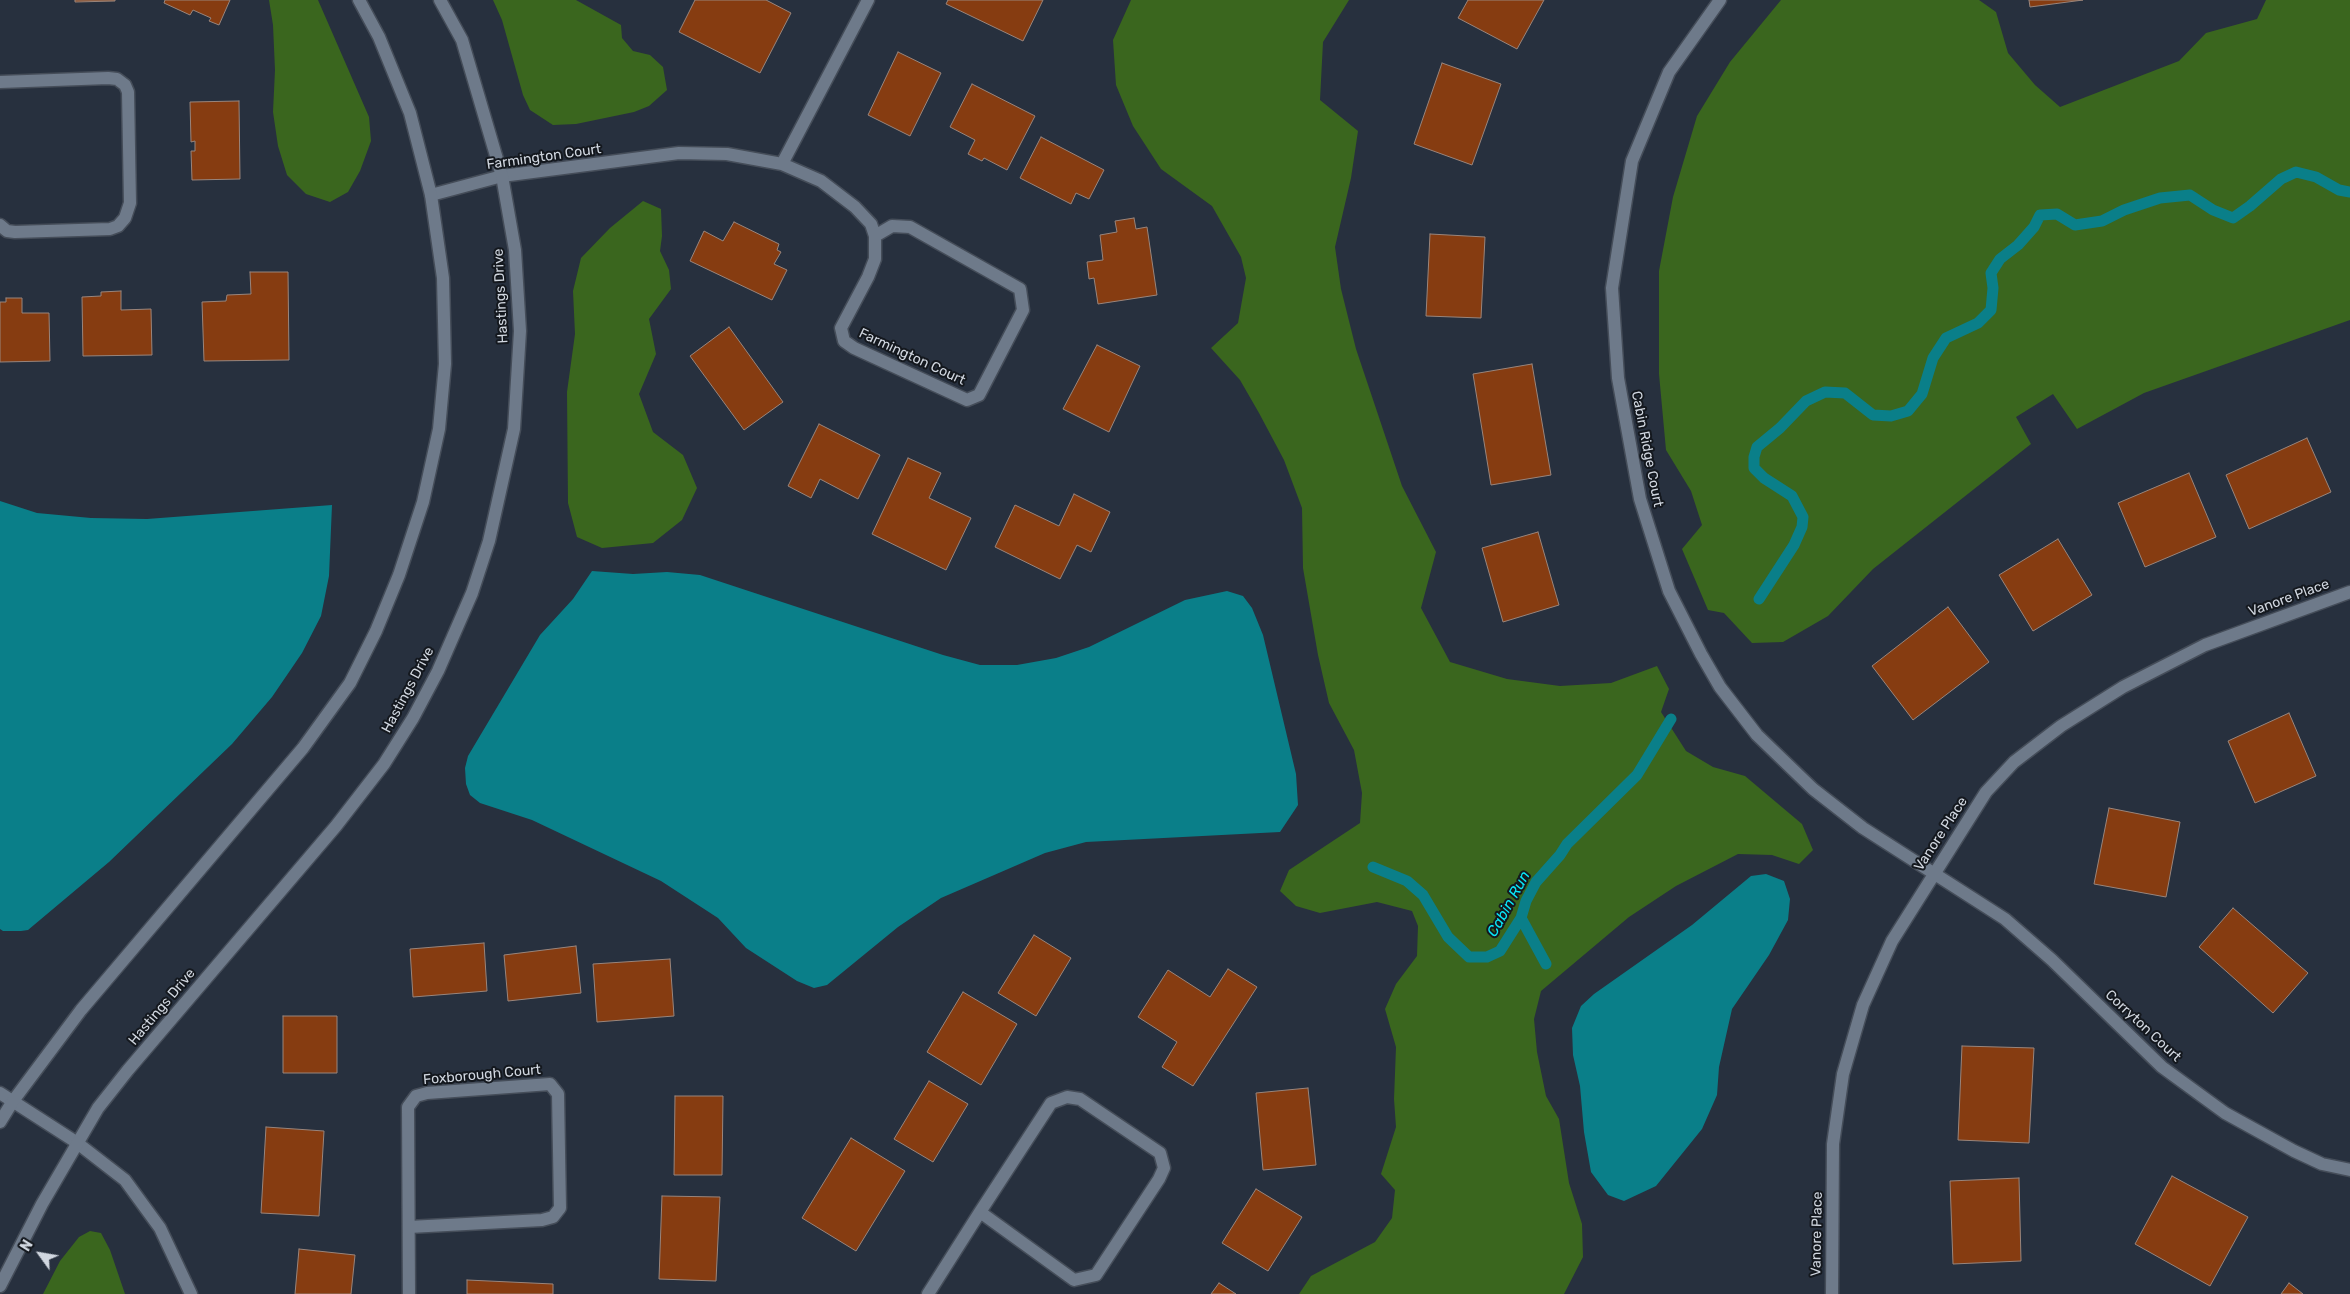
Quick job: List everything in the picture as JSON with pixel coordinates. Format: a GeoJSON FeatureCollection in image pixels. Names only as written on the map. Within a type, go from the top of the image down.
{"type":"FeatureCollection","features":[{"type":"Feature","properties":{"kind":"street"},"geometry":{"type":"LineString","coordinates":[[0,1122],[12,1101],[81,1010],[303,748],[350,682],[376,631],[399,575],[423,502],[439,429],[445,364],[444,297],[431,195],[410,113],[379,37],[359,0]]}},
{"type":"Feature","properties":{"kind":"street","name":"Hastings Drive"},"geometry":{"type":"LineString","coordinates":[[0,1286],[20,1244],[76,1142],[98,1108],[128,1070],[336,826],[384,764],[413,718],[438,671],[472,593],[489,541],[514,429],[520,331],[515,250],[502,176],[462,40],[440,0]]}},
{"type":"Feature","properties":{"kind":"street"},"geometry":{"type":"LineString","coordinates":[[782,164],[868,0]]}},
{"type":"Feature","properties":{"kind":"street","name":"Cabin Ridge Court"},"geometry":{"type":"LineString","coordinates":[[1720,0],[1669,72],[1632,161],[1612,288],[1618,378],[1640,499],[1673,599],[1720,687],[1757,735],[1813,789],[1848,817],[1934,872]]}},
{"type":"Feature","properties":{"kind":"street"},"geometry":{"type":"LineString","coordinates":[[0,82],[108,78],[117,79],[125,85],[128,92],[130,204],[125,218],[118,226],[110,229],[15,232],[7,230],[0,225]]}},
{"type":"Feature","properties":{"kind":"street","name":"Farmington Court"},"geometry":{"type":"LineString","coordinates":[[431,195],[502,176],[679,154],[726,154],[782,164],[821,181],[855,207],[871,224],[874,236],[875,259],[868,277],[841,328],[844,341],[854,348],[967,400],[979,395],[1023,310],[1020,289],[910,227],[892,226],[874,236]]}},
{"type":"Feature","properties":{"kind":"street","name":"Vanore Place"},"geometry":{"type":"LineString","coordinates":[[1832,1294],[1833,1144],[1843,1074],[1863,1005],[1888,949],[1934,872],[1986,792],[2014,762],[2061,726],[2123,686],[2205,645],[2350,592]]}},
{"type":"Feature","properties":{"kind":"street","name":"Corryton Court"},"geometry":{"type":"LineString","coordinates":[[1934,872],[2005,919],[2052,960],[2162,1066],[2225,1113],[2294,1151],[2322,1164],[2350,1170]]}},
{"type":"Feature","properties":{"kind":"street","name":"Foxborough Court"},"geometry":{"type":"LineString","coordinates":[[409,1226],[542,1220],[553,1217],[560,1208],[558,1094],[550,1084],[427,1093],[416,1096],[408,1107],[409,1294]]}},
{"type":"Feature","properties":{"kind":"street"},"geometry":{"type":"LineString","coordinates":[[0,1093],[76,1142],[125,1180],[160,1228],[191,1294]]}},
{"type":"Feature","properties":{"kind":"street"},"geometry":{"type":"LineString","coordinates":[[928,1294],[980,1212],[1050,1102],[1067,1097],[1080,1098],[1160,1154],[1164,1168],[1159,1179],[1096,1275],[1074,1280],[980,1212]]}},
{"type":"Feature","properties":{"kind":"green space"},"geometry":{"type":"Polygon","coordinates":[[[269,0],[318,0],[369,117],[371,141],[360,171],[348,192],[330,202],[306,194],[287,175],[278,146],[273,112],[275,70],[273,25],[269,0]]]}},
{"type":"Feature","properties":{"kind":"green space"},"geometry":{"type":"Polygon","coordinates":[[[493,0],[576,0],[621,25],[622,38],[633,51],[650,55],[663,67],[667,90],[649,106],[634,112],[576,124],[553,125],[530,110],[523,95],[502,20],[493,0]]]}},
{"type":"Feature","properties":{"kind":"green space"},"geometry":{"type":"Polygon","coordinates":[[[1131,0],[1349,0],[1323,42],[1320,100],[1358,131],[1351,178],[1335,247],[1341,289],[1356,349],[1402,486],[1436,552],[1421,608],[1450,662],[1507,679],[1560,686],[1611,683],[1657,666],[1669,689],[1661,712],[1686,751],[1713,767],[1745,776],[1802,824],[1813,850],[1799,864],[1772,855],[1738,854],[1676,886],[1629,917],[1541,991],[1534,1019],[1537,1052],[1546,1096],[1559,1119],[1569,1183],[1582,1224],[1583,1257],[1564,1294],[1299,1294],[1311,1276],[1375,1242],[1392,1218],[1395,1190],[1381,1174],[1396,1127],[1394,1099],[1396,1047],[1385,1009],[1396,984],[1417,956],[1418,926],[1412,911],[1377,902],[1320,913],[1296,906],[1280,891],[1289,870],[1360,823],[1362,793],[1354,750],[1329,703],[1318,655],[1303,568],[1302,508],[1284,460],[1259,413],[1240,380],[1211,348],[1238,323],[1246,278],[1241,257],[1212,206],[1161,169],[1133,126],[1116,85],[1113,40],[1131,0]]]}},
{"type":"Feature","properties":{"kind":"green space"},"geometry":{"type":"Polygon","coordinates":[[[1781,0],[1979,0],[1996,12],[2008,53],[2035,85],[2060,107],[2179,61],[2206,33],[2257,19],[2266,0],[2350,0],[2350,320],[2144,393],[2077,429],[2053,394],[2016,417],[2031,444],[1873,569],[1828,616],[1783,642],[1752,643],[1724,613],[1708,610],[1682,549],[1702,525],[1691,491],[1666,450],[1659,374],[1659,271],[1673,197],[1697,116],[1730,62],[1781,0]]]}},
{"type":"Feature","properties":{"kind":"green space"},"geometry":{"type":"Polygon","coordinates":[[[643,201],[661,209],[662,236],[660,251],[669,270],[671,289],[649,319],[656,354],[639,394],[653,432],[683,455],[697,488],[682,520],[653,543],[602,548],[577,537],[568,503],[567,392],[575,334],[573,291],[581,258],[610,228],[643,201]]]}},
{"type":"Feature","properties":{"kind":"green space"},"geometry":{"type":"Polygon","coordinates":[[[90,1231],[101,1233],[110,1250],[125,1294],[43,1294],[60,1261],[79,1237],[90,1231]]]}},
{"type":"Feature","properties":{"kind":"water"},"geometry":{"type":"Polygon","coordinates":[[[0,501],[37,513],[91,518],[147,519],[332,505],[329,576],[321,616],[302,653],[272,697],[232,744],[109,862],[28,930],[21,931],[3,931],[0,929],[0,501]]]}},
{"type":"Feature","properties":{"kind":"water"},"geometry":{"type":"Polygon","coordinates":[[[592,571],[633,574],[667,572],[700,575],[943,655],[980,665],[1017,665],[1056,658],[1089,647],[1185,600],[1227,591],[1243,596],[1252,608],[1263,635],[1296,774],[1298,805],[1280,832],[1086,842],[1045,853],[941,898],[898,927],[827,985],[814,988],[797,981],[746,948],[718,918],[661,881],[532,820],[480,803],[470,795],[466,784],[465,768],[468,756],[540,635],[573,599],[592,571]]]}},
{"type":"Feature","properties":{"kind":"water"},"geometry":{"type":"Polygon","coordinates":[[[1766,874],[1784,881],[1790,899],[1788,920],[1769,955],[1732,1009],[1719,1067],[1717,1095],[1702,1129],[1656,1186],[1624,1201],[1608,1195],[1591,1172],[1584,1132],[1580,1086],[1573,1055],[1572,1028],[1581,1006],[1594,994],[1692,925],[1751,876],[1766,874]]]}},
{"type":"Feature","properties":{"kind":"building"},"geometry":{"type":"Polygon","coordinates":[[[75,0],[115,0],[115,1],[75,2],[75,0]]]}},
{"type":"Feature","properties":{"kind":"building"},"geometry":{"type":"Polygon","coordinates":[[[165,0],[230,0],[219,25],[209,21],[211,18],[193,10],[190,15],[164,3],[165,0]]]}},
{"type":"Feature","properties":{"kind":"building"},"geometry":{"type":"Polygon","coordinates":[[[695,0],[766,0],[791,13],[760,73],[679,32],[695,0]]]}},
{"type":"Feature","properties":{"kind":"building"},"geometry":{"type":"Polygon","coordinates":[[[948,0],[1043,0],[1023,41],[946,4],[948,0]]]}},
{"type":"Feature","properties":{"kind":"building"},"geometry":{"type":"Polygon","coordinates":[[[1468,0],[1544,0],[1517,49],[1458,18],[1468,0]]]}},
{"type":"Feature","properties":{"kind":"building"},"geometry":{"type":"Polygon","coordinates":[[[2029,0],[2083,0],[2030,7],[2029,0]]]}},
{"type":"Feature","properties":{"kind":"building"},"geometry":{"type":"Polygon","coordinates":[[[898,52],[941,73],[910,136],[868,115],[898,52]]]}},
{"type":"Feature","properties":{"kind":"building"},"geometry":{"type":"Polygon","coordinates":[[[1442,63],[1501,84],[1472,165],[1414,144],[1442,63]]]}},
{"type":"Feature","properties":{"kind":"building"},"geometry":{"type":"Polygon","coordinates":[[[972,84],[1035,116],[1007,170],[984,158],[982,161],[968,154],[975,140],[950,127],[972,84]]]}},
{"type":"Feature","properties":{"kind":"building"},"geometry":{"type":"Polygon","coordinates":[[[239,101],[240,179],[192,180],[191,151],[195,151],[195,141],[191,142],[190,102],[239,101]]]}},
{"type":"Feature","properties":{"kind":"building"},"geometry":{"type":"Polygon","coordinates":[[[1041,137],[1104,170],[1089,199],[1076,193],[1071,204],[1020,178],[1041,137]]]}},
{"type":"Feature","properties":{"kind":"building"},"geometry":{"type":"Polygon","coordinates":[[[1134,218],[1136,229],[1147,227],[1157,295],[1098,304],[1094,278],[1089,279],[1087,262],[1103,260],[1100,235],[1117,232],[1115,221],[1134,218]]]}},
{"type":"Feature","properties":{"kind":"building"},"geometry":{"type":"Polygon","coordinates":[[[734,222],[779,244],[777,250],[781,252],[774,264],[787,270],[772,300],[690,261],[704,231],[723,241],[734,222]]]}},
{"type":"Feature","properties":{"kind":"building"},"geometry":{"type":"Polygon","coordinates":[[[1430,234],[1485,237],[1481,318],[1426,316],[1430,234]]]}},
{"type":"Feature","properties":{"kind":"building"},"geometry":{"type":"Polygon","coordinates":[[[250,272],[288,272],[289,360],[204,361],[202,302],[226,301],[227,295],[251,294],[250,272]]]}},
{"type":"Feature","properties":{"kind":"building"},"geometry":{"type":"Polygon","coordinates":[[[121,291],[121,310],[151,309],[152,355],[83,356],[82,297],[101,296],[101,292],[121,291]]]}},
{"type":"Feature","properties":{"kind":"building"},"geometry":{"type":"Polygon","coordinates":[[[6,298],[22,298],[22,313],[49,313],[50,361],[0,362],[0,302],[6,302],[6,298]]]}},
{"type":"Feature","properties":{"kind":"building"},"geometry":{"type":"Polygon","coordinates":[[[729,327],[783,402],[744,430],[690,356],[729,327]]]}},
{"type":"Feature","properties":{"kind":"building"},"geometry":{"type":"Polygon","coordinates":[[[1097,345],[1140,366],[1109,432],[1063,409],[1097,345]]]}},
{"type":"Feature","properties":{"kind":"building"},"geometry":{"type":"Polygon","coordinates":[[[1532,364],[1551,475],[1491,485],[1473,374],[1532,364]]]}},
{"type":"Feature","properties":{"kind":"building"},"geometry":{"type":"Polygon","coordinates":[[[819,424],[880,455],[858,499],[820,479],[811,498],[788,486],[819,424]]]}},
{"type":"Feature","properties":{"kind":"building"},"geometry":{"type":"Polygon","coordinates":[[[2307,438],[2331,492],[2249,529],[2226,475],[2307,438]]]}},
{"type":"Feature","properties":{"kind":"building"},"geometry":{"type":"Polygon","coordinates":[[[908,458],[941,473],[929,498],[971,518],[946,570],[872,534],[908,458]]]}},
{"type":"Feature","properties":{"kind":"building"},"geometry":{"type":"Polygon","coordinates":[[[2189,473],[2216,537],[2145,567],[2118,503],[2189,473]]]}},
{"type":"Feature","properties":{"kind":"building"},"geometry":{"type":"Polygon","coordinates":[[[1074,494],[1110,512],[1091,552],[1077,545],[1060,579],[995,547],[1015,505],[1059,526],[1074,494]]]}},
{"type":"Feature","properties":{"kind":"building"},"geometry":{"type":"Polygon","coordinates":[[[1538,532],[1559,605],[1503,622],[1482,548],[1538,532]]]}},
{"type":"Feature","properties":{"kind":"building"},"geometry":{"type":"Polygon","coordinates":[[[2058,539],[2092,595],[2033,631],[1999,575],[2058,539]]]}},
{"type":"Feature","properties":{"kind":"building"},"geometry":{"type":"Polygon","coordinates":[[[1948,607],[1989,662],[1913,720],[1872,666],[1948,607]]]}},
{"type":"Feature","properties":{"kind":"building"},"geometry":{"type":"Polygon","coordinates":[[[2289,713],[2316,776],[2255,803],[2228,741],[2289,713]]]}},
{"type":"Feature","properties":{"kind":"building"},"geometry":{"type":"Polygon","coordinates":[[[2109,808],[2180,822],[2166,897],[2094,884],[2109,808]]]}},
{"type":"Feature","properties":{"kind":"building"},"geometry":{"type":"Polygon","coordinates":[[[2233,908],[2308,973],[2273,1013],[2199,947],[2233,908]]]}},
{"type":"Feature","properties":{"kind":"building"},"geometry":{"type":"Polygon","coordinates":[[[1034,935],[1071,958],[1036,1016],[998,993],[1034,935]]]}},
{"type":"Feature","properties":{"kind":"building"},"geometry":{"type":"Polygon","coordinates":[[[484,943],[487,991],[413,997],[410,949],[484,943]]]}},
{"type":"Feature","properties":{"kind":"building"},"geometry":{"type":"Polygon","coordinates":[[[576,946],[581,993],[508,1001],[504,955],[576,946]]]}},
{"type":"Feature","properties":{"kind":"building"},"geometry":{"type":"Polygon","coordinates":[[[670,959],[674,1016],[597,1022],[593,964],[670,959]]]}},
{"type":"Feature","properties":{"kind":"building"},"geometry":{"type":"Polygon","coordinates":[[[1228,969],[1257,987],[1193,1086],[1162,1067],[1177,1042],[1138,1017],[1168,970],[1210,997],[1228,969]]]}},
{"type":"Feature","properties":{"kind":"building"},"geometry":{"type":"Polygon","coordinates":[[[963,992],[1017,1024],[981,1085],[927,1052],[963,992]]]}},
{"type":"Feature","properties":{"kind":"building"},"geometry":{"type":"Polygon","coordinates":[[[283,1016],[337,1016],[337,1073],[283,1073],[283,1016]]]}},
{"type":"Feature","properties":{"kind":"building"},"geometry":{"type":"Polygon","coordinates":[[[1962,1046],[2034,1048],[2029,1143],[1958,1140],[1962,1046]]]}},
{"type":"Feature","properties":{"kind":"building"},"geometry":{"type":"Polygon","coordinates":[[[929,1081],[968,1104],[933,1162],[894,1139],[929,1081]]]}},
{"type":"Feature","properties":{"kind":"building"},"geometry":{"type":"Polygon","coordinates":[[[1308,1088],[1316,1165],[1263,1170],[1256,1093],[1308,1088]]]}},
{"type":"Feature","properties":{"kind":"building"},"geometry":{"type":"Polygon","coordinates":[[[675,1096],[723,1096],[722,1175],[674,1175],[675,1096]]]}},
{"type":"Feature","properties":{"kind":"building"},"geometry":{"type":"Polygon","coordinates":[[[266,1127],[324,1131],[319,1216],[261,1213],[266,1127]]]}},
{"type":"Feature","properties":{"kind":"building"},"geometry":{"type":"Polygon","coordinates":[[[851,1138],[905,1171],[856,1251],[802,1218],[851,1138]]]}},
{"type":"Feature","properties":{"kind":"building"},"geometry":{"type":"Polygon","coordinates":[[[2172,1176],[2248,1217],[2210,1286],[2135,1244],[2172,1176]]]}},
{"type":"Feature","properties":{"kind":"building"},"geometry":{"type":"Polygon","coordinates":[[[2019,1178],[2021,1261],[1953,1264],[1950,1181],[2019,1178]]]}},
{"type":"Feature","properties":{"kind":"building"},"geometry":{"type":"Polygon","coordinates":[[[1256,1189],[1302,1217],[1268,1271],[1222,1243],[1256,1189]]]}},
{"type":"Feature","properties":{"kind":"building"},"geometry":{"type":"Polygon","coordinates":[[[662,1196],[720,1197],[716,1281],[659,1279],[662,1196]]]}},
{"type":"Feature","properties":{"kind":"building"},"geometry":{"type":"Polygon","coordinates":[[[299,1249],[355,1255],[351,1294],[295,1294],[299,1249]]]}},
{"type":"Feature","properties":{"kind":"building"},"geometry":{"type":"Polygon","coordinates":[[[467,1280],[553,1284],[553,1294],[467,1294],[467,1280]]]}},
{"type":"Feature","properties":{"kind":"building"},"geometry":{"type":"Polygon","coordinates":[[[1219,1283],[1236,1294],[1211,1294],[1219,1283]]]}},
{"type":"Feature","properties":{"kind":"building"},"geometry":{"type":"Polygon","coordinates":[[[2289,1283],[2303,1294],[2281,1294],[2289,1283]]]}},
{"type":"Feature","properties":{"kind":"waterway","name":"Cabin Run"},"geometry":{"type":"LineString","coordinates":[[1759,599],[1794,545],[1802,527],[1803,517],[1792,496],[1764,478],[1754,468],[1754,457],[1757,447],[1780,428],[1806,401],[1825,392],[1845,393],[1873,415],[1891,416],[1908,411],[1922,394],[1933,358],[1946,338],[1978,323],[1991,310],[1993,288],[1991,273],[2000,259],[2018,245],[2034,227],[2040,215],[2057,214],[2075,225],[2102,221],[2124,210],[2160,198],[2190,195],[2213,210],[2233,218],[2281,179],[2296,172],[2316,177],[2339,190],[2350,192]]}},
{"type":"Feature","properties":{"kind":"waterway","name":"Cabin Run"},"geometry":{"type":"LineString","coordinates":[[1373,867],[1407,881],[1423,895],[1448,937],[1469,957],[1487,957],[1500,951],[1521,918],[1526,901],[1536,882],[1560,855],[1567,844],[1637,775],[1671,719]]}},
{"type":"Feature","properties":{"kind":"waterway"},"geometry":{"type":"LineString","coordinates":[[1521,918],[1546,964]]}}]}
